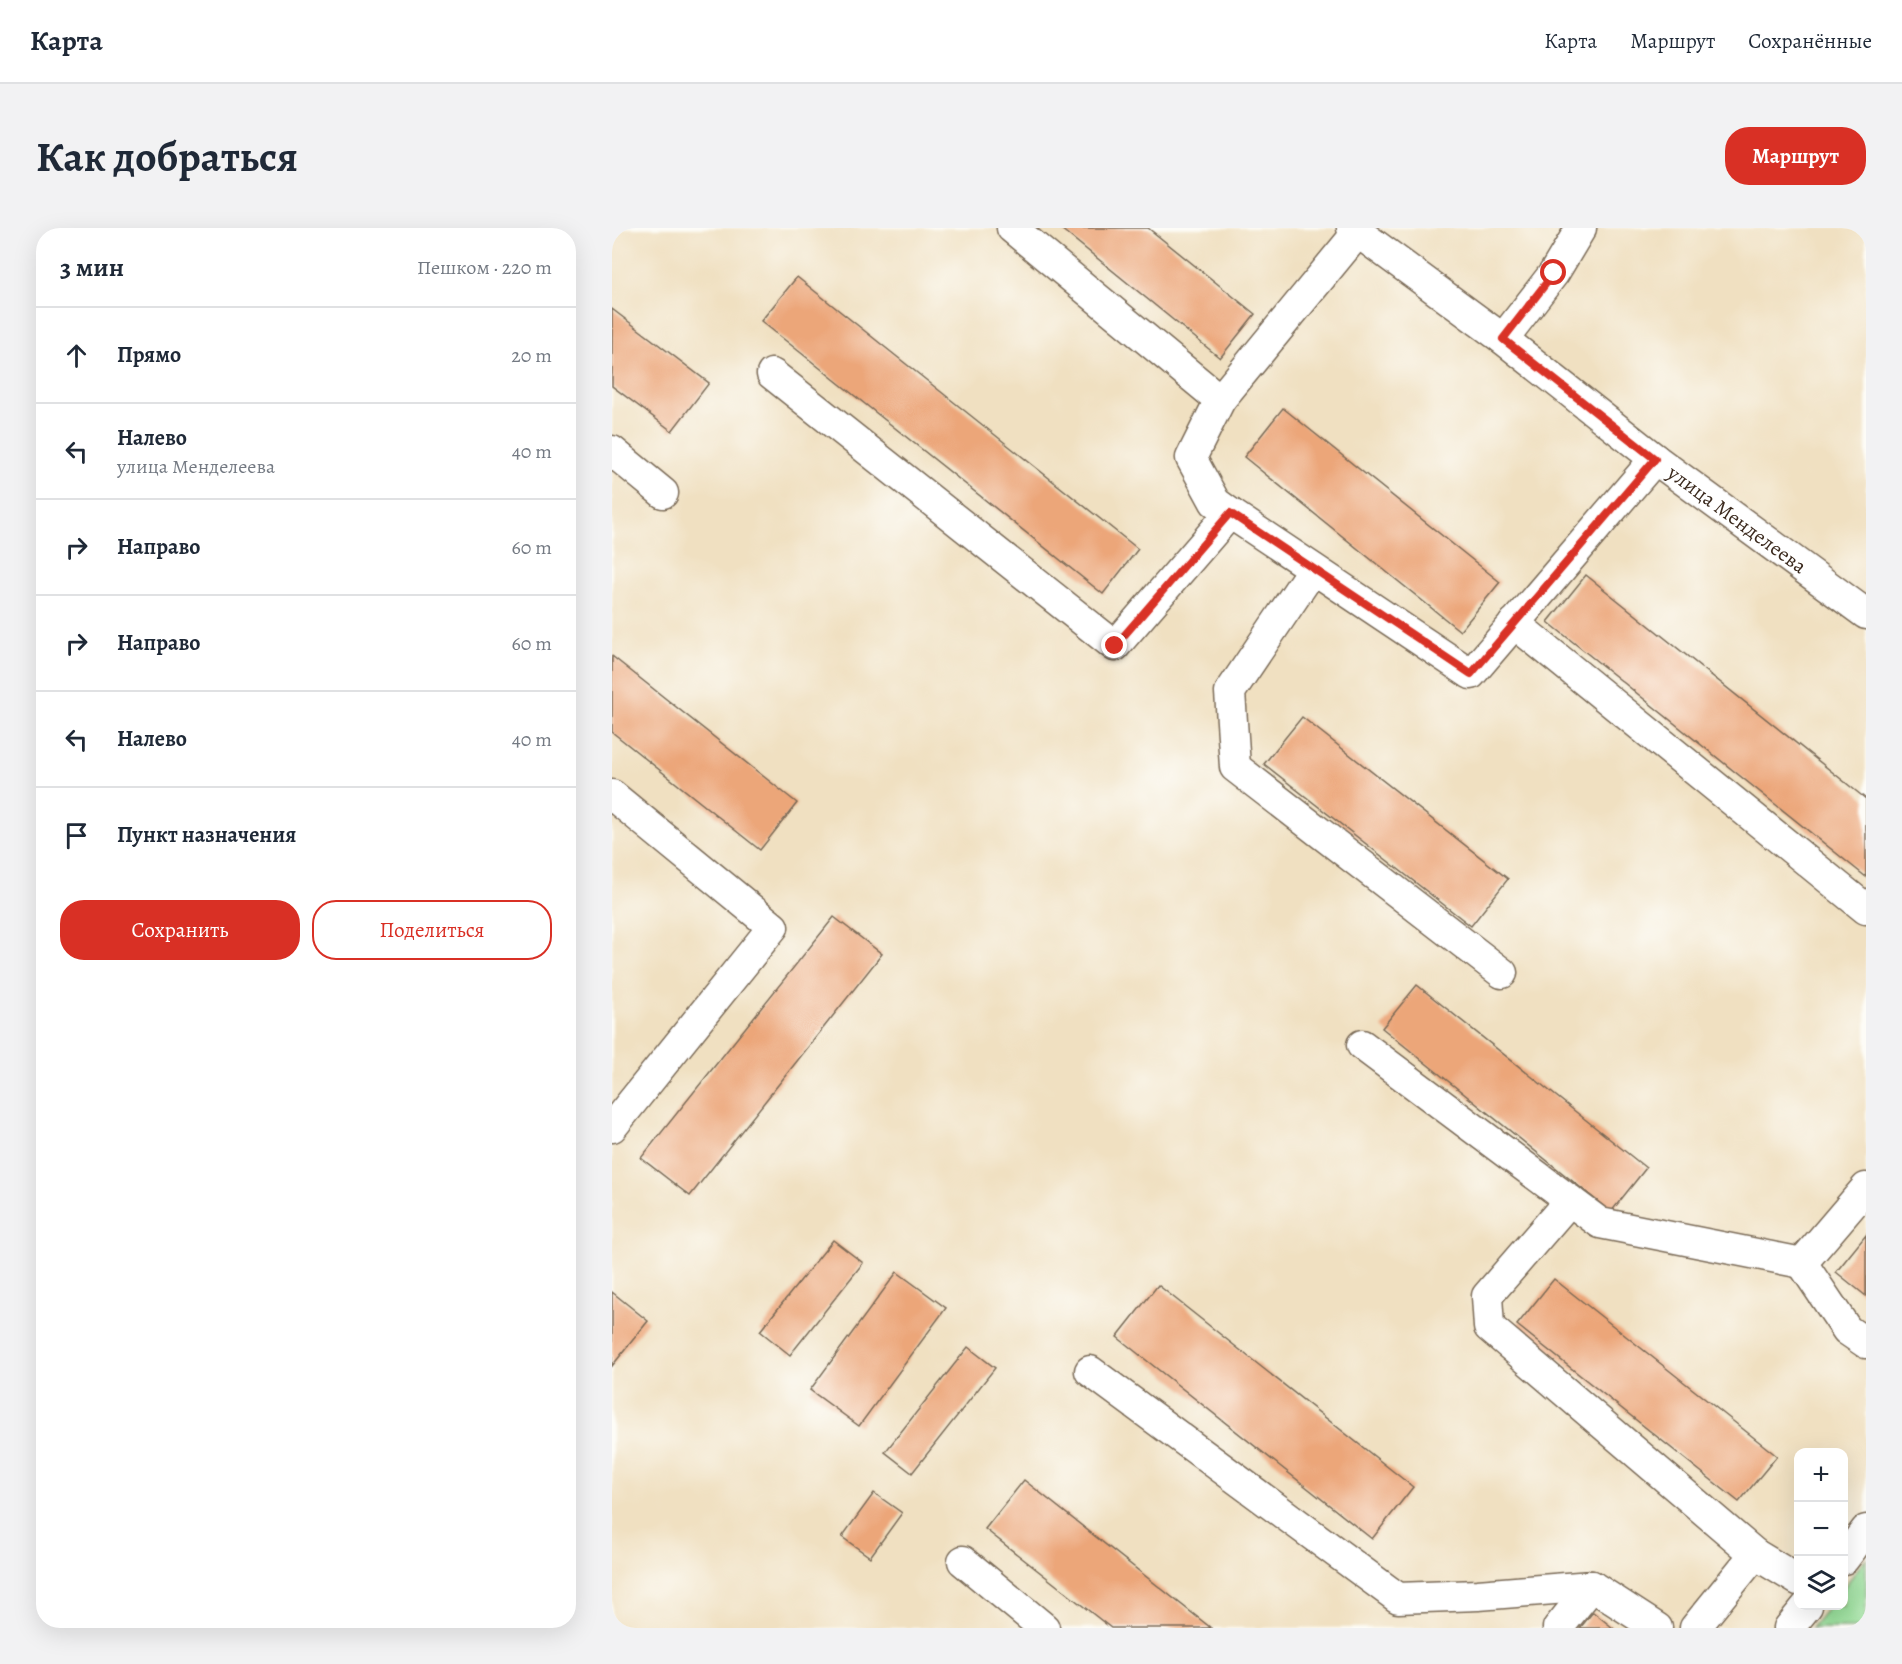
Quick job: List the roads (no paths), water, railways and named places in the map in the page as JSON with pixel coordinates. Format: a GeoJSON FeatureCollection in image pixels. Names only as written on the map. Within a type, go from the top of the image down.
{"type":"FeatureCollection","features":[{"type":"Feature","properties":{"kind":"street"},"geometry":{"type":"LineString","coordinates":[[1012,228],[1220,400]]}},
{"type":"Feature","properties":{"kind":"street"},"geometry":{"type":"LineString","coordinates":[[1503,339],[1554,273],[1581,228]]}},
{"type":"Feature","properties":{"kind":"street"},"geometry":{"type":"LineString","coordinates":[[1355,230],[1220,400],[1191,458],[1215,502],[1471,674],[1655,459]]}},
{"type":"Feature","properties":{"kind":"street","name":"улица Менделеева"},"geometry":{"type":"LineString","coordinates":[[1355,230],[1503,339],[1655,459],[1866,614]]}},
{"type":"Feature","properties":{"kind":"street"},"geometry":{"type":"LineString","coordinates":[[772,374],[1115,646],[1230,513]]}},
{"type":"Feature","properties":{"kind":"street"},"geometry":{"type":"LineString","coordinates":[[612,452],[663,493]]}},
{"type":"Feature","properties":{"kind":"street"},"geometry":{"type":"LineString","coordinates":[[1313,569],[1230,692],[1235,766],[1502,973]]}},
{"type":"Feature","properties":{"kind":"street"},"geometry":{"type":"LineString","coordinates":[[1514,623],[1866,909]]}},
{"type":"Feature","properties":{"kind":"street"},"geometry":{"type":"LineString","coordinates":[[612,795],[773,927],[612,1127]]}},
{"type":"Feature","properties":{"kind":"street"},"geometry":{"type":"LineString","coordinates":[[1362,1045],[1600,1222],[1802,1263],[1847,1330],[1866,1344]]}},
{"type":"Feature","properties":{"kind":"street"},"geometry":{"type":"LineString","coordinates":[[1802,1263],[1866,1188]]}},
{"type":"Feature","properties":{"kind":"street"},"geometry":{"type":"LineString","coordinates":[[1570,1200],[1487,1296],[1489,1327],[1755,1554],[1794,1578]]}},
{"type":"Feature","properties":{"kind":"street"},"geometry":{"type":"LineString","coordinates":[[1090,1371],[1398,1598],[1478,1595],[1592,1586],[1657,1628]]}},
{"type":"Feature","properties":{"kind":"street"},"geometry":{"type":"LineString","coordinates":[[1846,1556],[1866,1530]]}},
{"type":"Feature","properties":{"kind":"street"},"geometry":{"type":"LineString","coordinates":[[1695,1628],[1755,1554]]}},
{"type":"Feature","properties":{"kind":"street"},"geometry":{"type":"LineString","coordinates":[[963,1561],[1044,1628]]}},
{"type":"Feature","properties":{"kind":"street"},"geometry":{"type":"LineString","coordinates":[[1558,1628],[1592,1586]]}},
{"type":"Feature","properties":{"kind":"street"},"geometry":{"type":"LineString","coordinates":[[1789,1628],[1803,1610]]}}]}
